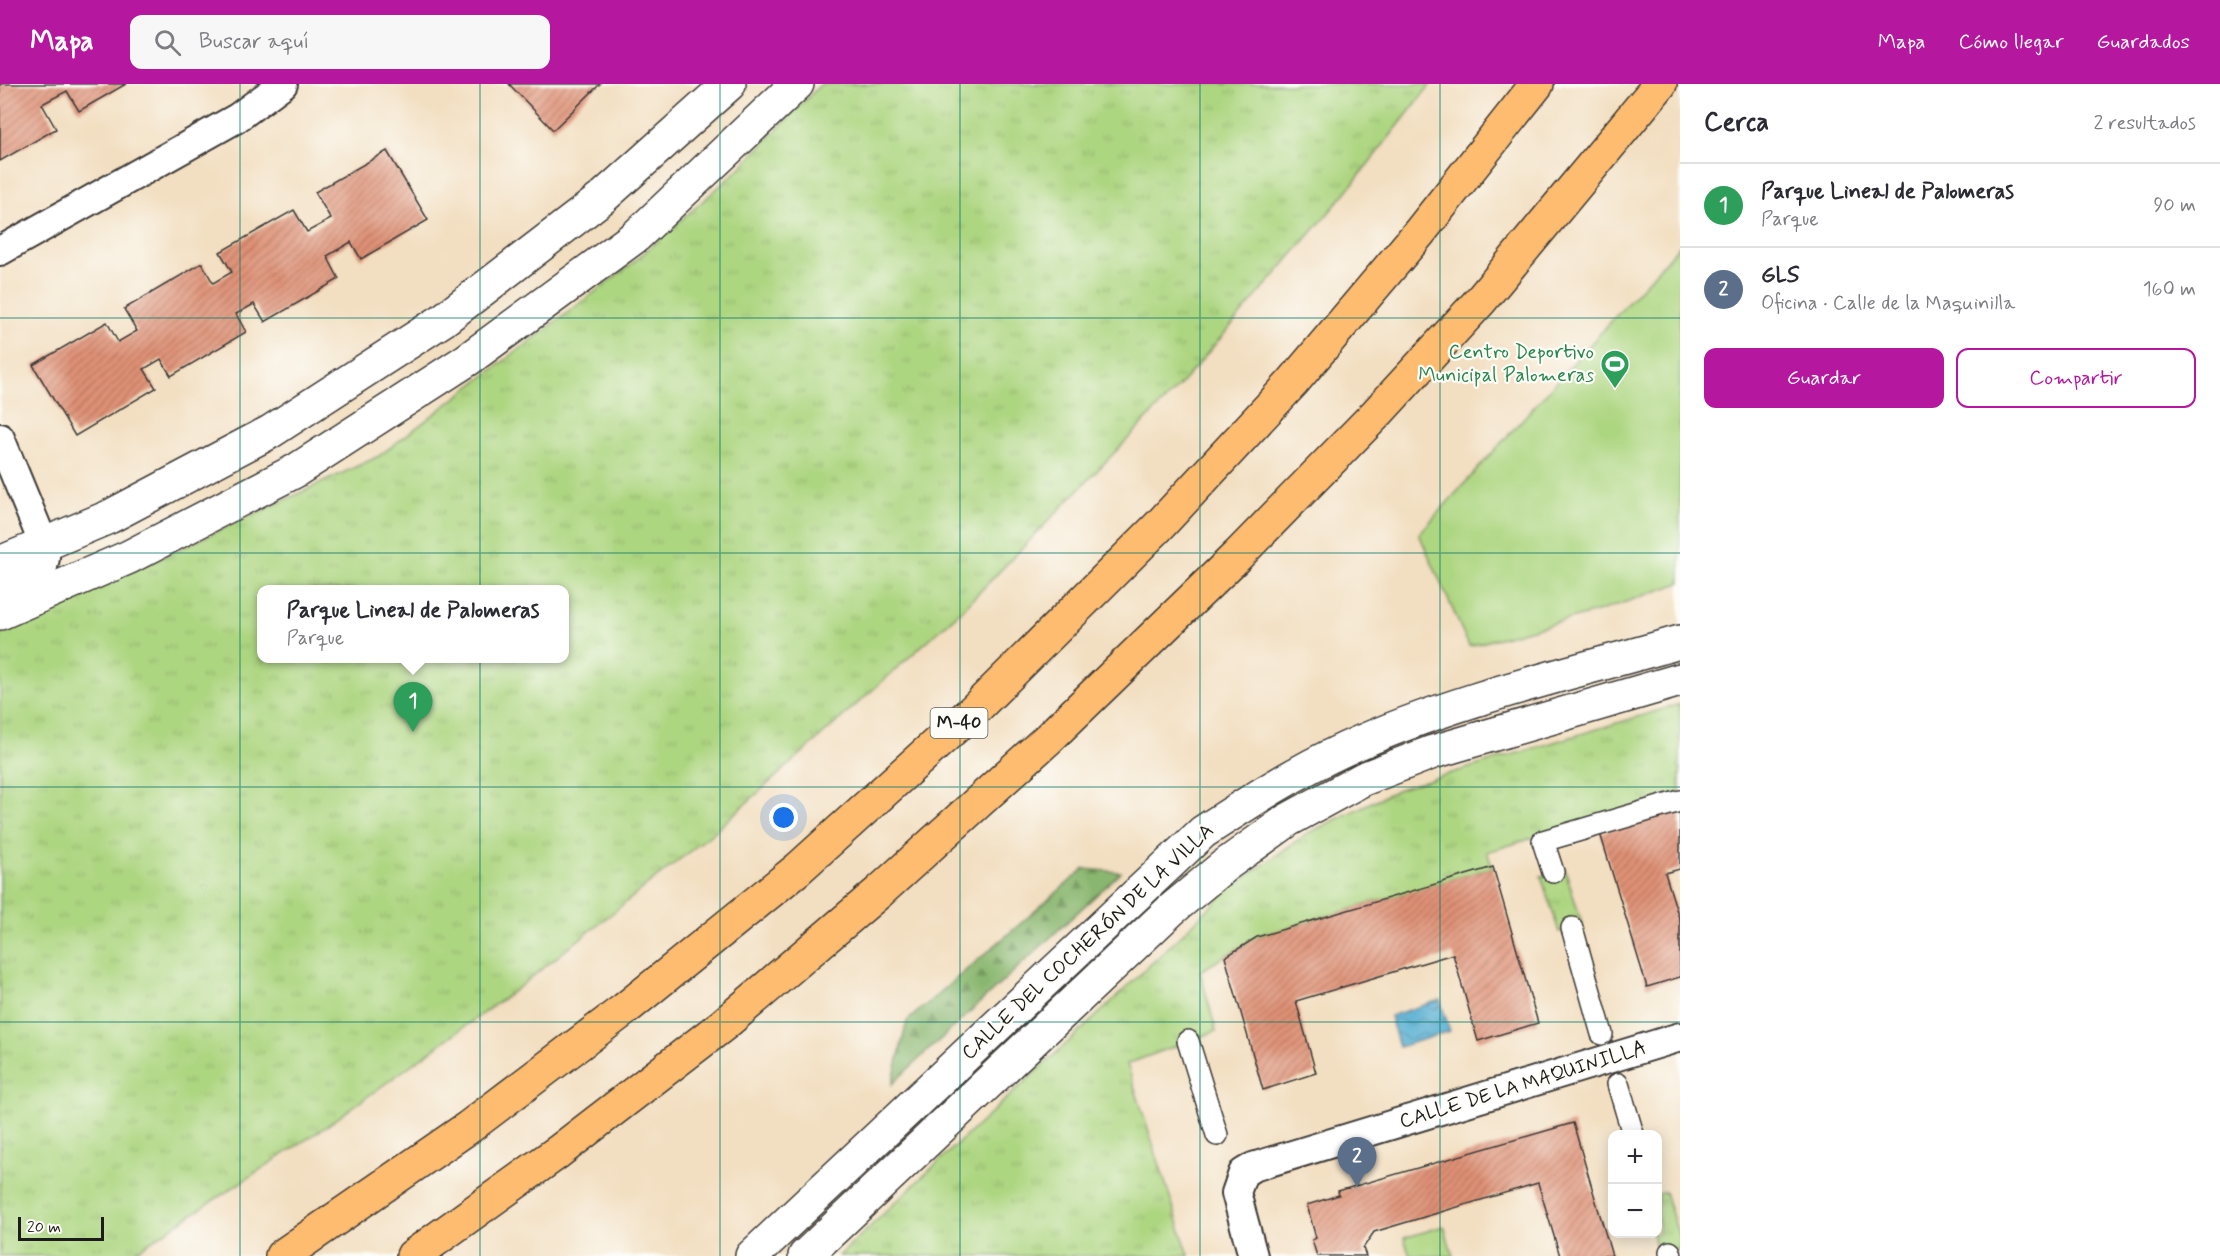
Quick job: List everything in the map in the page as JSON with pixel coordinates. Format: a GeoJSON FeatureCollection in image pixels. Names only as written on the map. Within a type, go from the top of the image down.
{"type":"FeatureCollection","features":[{"type":"Feature","properties":{"kind":"highway","name":"M-40"},"geometry":{"type":"LineString","coordinates":[[282,1256],[469,1127],[625,1009],[798,869],[975,709],[1158,527],[1292,383],[1419,233],[1537,84]]}},
{"type":"Feature","properties":{"kind":"highway"},"geometry":{"type":"LineString","coordinates":[[413,1256],[558,1152],[723,1025],[879,892],[1049,738],[1238,555],[1377,413],[1481,300],[1660,84]]}},
{"type":"Feature","properties":{"kind":"street"},"geometry":{"type":"LineString","coordinates":[[0,251],[237,118],[283,84]]}},
{"type":"Feature","properties":{"kind":"street"},"geometry":{"type":"LineString","coordinates":[[0,563],[109,517],[270,432],[443,320],[602,198],[729,84]]}},
{"type":"Feature","properties":{"kind":"street"},"geometry":{"type":"LineString","coordinates":[[0,613],[129,557],[295,471],[467,360],[636,236],[797,84]]}},
{"type":"Feature","properties":{"kind":"street"},"geometry":{"type":"LineString","coordinates":[[0,438],[44,545],[45,558],[41,575],[0,592]]}},
{"type":"Feature","properties":{"kind":"street","name":"CALLE DEL COCHERÓN DE LA VILLA"},"geometry":{"type":"LineString","coordinates":[[752,1256],[1203,832],[1277,783],[1344,749],[1408,722],[1476,700],[1680,642]]}},
{"type":"Feature","properties":{"kind":"street","name":"CALLE DEL COCHERÓN DE LA VILLA"},"geometry":{"type":"LineString","coordinates":[[805,1256],[1171,910],[1224,866],[1288,820],[1363,779],[1433,752],[1680,680]]}},
{"type":"Feature","properties":{"kind":"street"},"geometry":{"type":"LineString","coordinates":[[1553,872],[1543,841],[1680,801]]}},
{"type":"Feature","properties":{"kind":"street"},"geometry":{"type":"LineString","coordinates":[[1572,928],[1602,1034]]}},
{"type":"Feature","properties":{"kind":"street","name":"CALLE DE LA MAQUINILLA"},"geometry":{"type":"LineString","coordinates":[[1253,1256],[1236,1192],[1243,1173],[1253,1167],[1680,1037]]}},
{"type":"Feature","properties":{"kind":"street"},"geometry":{"type":"LineString","coordinates":[[1188,1041],[1217,1135]]}},
{"type":"Feature","properties":{"kind":"street","name":"CALLE DE LA MAQUINILLA"},"geometry":{"type":"LineString","coordinates":[[1618,1084],[1632,1130]]}},
{"type":"Feature","properties":{"kind":"green space"},"geometry":{"type":"Polygon","coordinates":[[[821,84],[1431,84],[1343,196],[1180,385],[963,609],[714,832],[522,985],[321,1130],[128,1256],[0,1256],[0,633],[379,456],[629,266],[738,170],[821,84]]]}},
{"type":"Feature","properties":{"kind":"green space","name":"Centro Deportivo Municipal Palomeras"},"geometry":{"type":"Polygon","coordinates":[[[1680,245],[1680,583],[1600,611],[1469,646],[1419,534],[1680,245]]]}},
{"type":"Feature","properties":{"kind":"green space"},"geometry":{"type":"Polygon","coordinates":[[[1680,704],[1680,793],[1487,852],[1493,867],[1257,937],[1200,971],[1216,1031],[1127,1064],[1189,1256],[839,1256],[1102,1011],[1229,889],[1308,833],[1399,789],[1680,704]]]}},
{"type":"Feature","properties":{"kind":"green space"},"geometry":{"type":"Polygon","coordinates":[[[1084,869],[1121,872],[892,1084],[907,1021],[1084,869]]]}},
{"type":"Feature","properties":{"kind":"green space"},"geometry":{"type":"Polygon","coordinates":[[[1565,869],[1582,924],[1559,932],[1541,876],[1565,869]]]}},
{"type":"Feature","properties":{"kind":"green space"},"geometry":{"type":"Polygon","coordinates":[[[1665,1192],[1680,1240],[1680,1249],[1659,1255],[1653,1238],[1662,1238],[1662,1193],[1665,1192]]]}},
{"type":"Feature","properties":{"kind":"green space"},"geometry":{"type":"Polygon","coordinates":[[[1444,1226],[1453,1256],[1410,1256],[1404,1238],[1444,1226]]]}},
{"type":"Feature","properties":{"kind":"water"},"geometry":{"type":"Polygon","coordinates":[[[1440,1000],[1450,1031],[1399,1047],[1390,1016],[1440,1000]]]}},
{"type":"Feature","properties":{"kind":"building"},"geometry":{"type":"Polygon","coordinates":[[[0,84],[126,84],[79,111],[67,91],[42,104],[56,129],[0,161],[0,84]]]}},
{"type":"Feature","properties":{"kind":"building"},"geometry":{"type":"Polygon","coordinates":[[[509,84],[600,84],[553,130],[509,84]]]}},
{"type":"Feature","properties":{"kind":"building"},"geometry":{"type":"Polygon","coordinates":[[[387,151],[428,220],[361,259],[351,242],[327,256],[339,279],[265,322],[254,304],[236,314],[246,332],[171,376],[161,359],[144,369],[156,388],[75,436],[33,365],[107,322],[118,342],[137,331],[124,309],[202,263],[213,283],[232,272],[220,252],[294,210],[307,232],[331,219],[315,192],[387,151]]]}},
{"type":"Feature","properties":{"kind":"building"},"geometry":{"type":"Polygon","coordinates":[[[1680,809],[1680,869],[1665,873],[1680,921],[1680,977],[1647,987],[1600,833],[1680,809]]]}},
{"type":"Feature","properties":{"kind":"building"},"geometry":{"type":"Polygon","coordinates":[[[1493,867],[1538,1023],[1478,1041],[1453,954],[1296,1001],[1316,1073],[1263,1090],[1225,957],[1257,937],[1493,867]]]}},
{"type":"Feature","properties":{"kind":"building"},"geometry":{"type":"Polygon","coordinates":[[[1573,1123],[1612,1256],[1560,1256],[1538,1183],[1374,1232],[1363,1248],[1366,1256],[1317,1256],[1312,1240],[1316,1238],[1307,1205],[1339,1195],[1338,1191],[1573,1123]]]}},
{"type":"Feature","properties":{"kind":"place","name":"Centro Deportivo Municipal Palomeras"},"geometry":{"type":"Point","coordinates":[1615,390]}},
{"type":"Feature","properties":{"kind":"place","name":"Parque Lineal de Palomeras"},"geometry":{"type":"Point","coordinates":[413,732]}},
{"type":"Feature","properties":{"kind":"place","name":"GLS"},"geometry":{"type":"Point","coordinates":[1357,1187]}}]}
